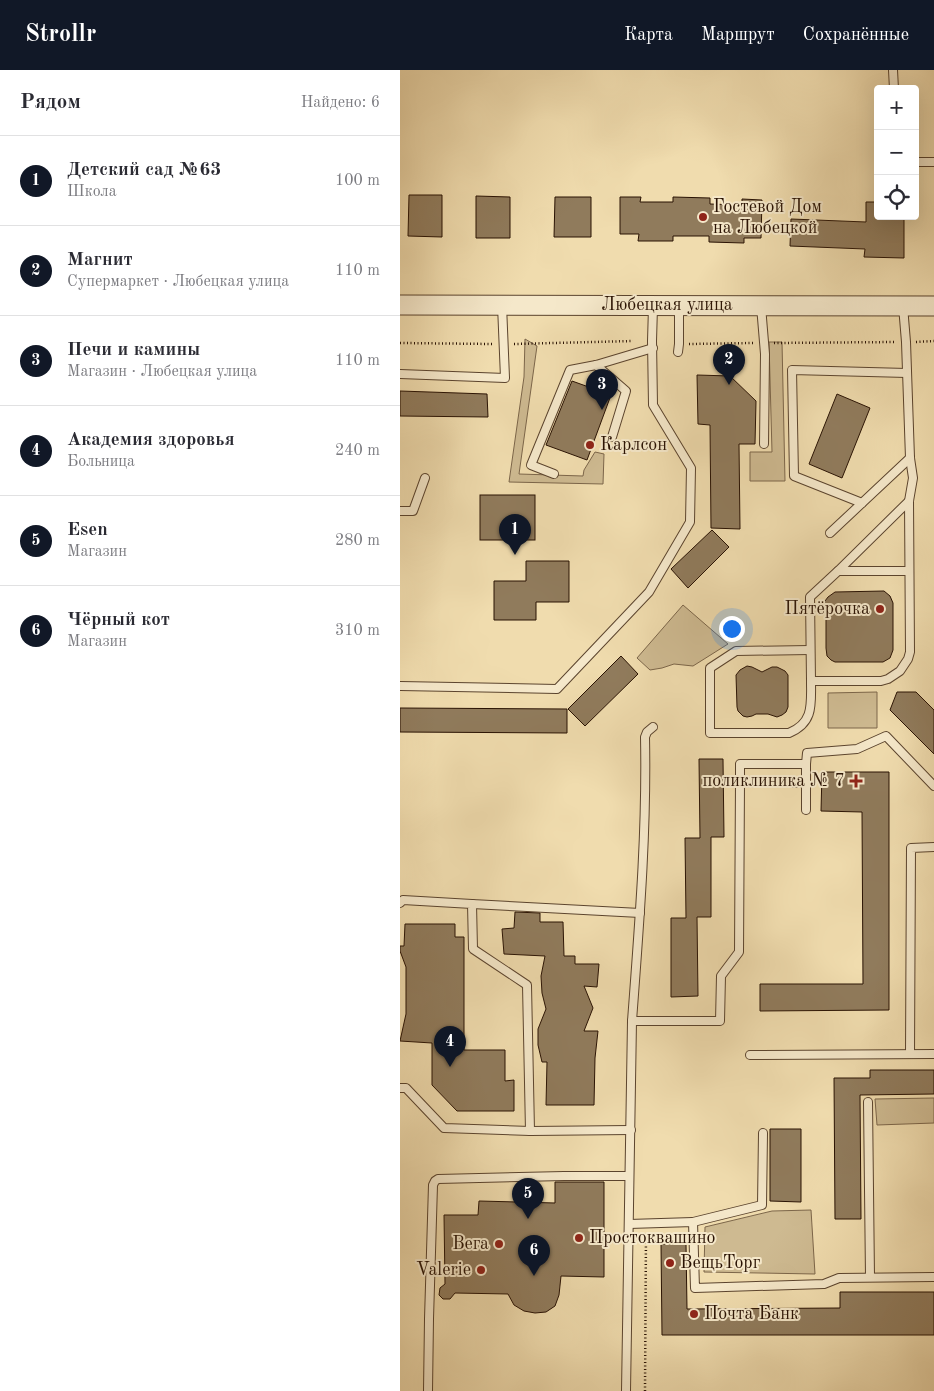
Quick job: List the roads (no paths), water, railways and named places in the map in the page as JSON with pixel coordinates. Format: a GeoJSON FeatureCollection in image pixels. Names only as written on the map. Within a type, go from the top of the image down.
{"type":"FeatureCollection","features":[{"type":"Feature","properties":{"kind":"street","name":"Любецкая улица"},"geometry":{"type":"LineString","coordinates":[[400,305],[934,306]]}},
{"type":"Feature","properties":{"kind":"lane"},"geometry":{"type":"LineString","coordinates":[[894,70],[894,85]]}},
{"type":"Feature","properties":{"kind":"lane"},"geometry":{"type":"LineString","coordinates":[[919,162],[934,162]]}},
{"type":"Feature","properties":{"kind":"lane"},"geometry":{"type":"LineString","coordinates":[[400,374],[505,378],[502,305]]}},
{"type":"Feature","properties":{"kind":"lane"},"geometry":{"type":"LineString","coordinates":[[400,686],[557,689],[649,592],[690,522],[691,468],[653,405],[653,305]]}},
{"type":"Feature","properties":{"kind":"lane"},"geometry":{"type":"LineString","coordinates":[[678,352],[679,305]]}},
{"type":"Feature","properties":{"kind":"lane"},"geometry":{"type":"LineString","coordinates":[[761,306],[765,354],[764,444]]}},
{"type":"Feature","properties":{"kind":"lane"},"geometry":{"type":"LineString","coordinates":[[811,681],[881,681],[895,676],[900,671],[910,652],[909,501],[913,478],[910,458],[903,306]]}},
{"type":"Feature","properties":{"kind":"lane"},"geometry":{"type":"LineString","coordinates":[[554,474],[532,465],[570,370],[596,365],[653,348]]}},
{"type":"Feature","properties":{"kind":"lane"},"geometry":{"type":"LineString","coordinates":[[596,365],[626,391],[612,437]]}},
{"type":"Feature","properties":{"kind":"lane"},"geometry":{"type":"LineString","coordinates":[[862,503],[794,476],[792,370],[907,373]]}},
{"type":"Feature","properties":{"kind":"lane"},"geometry":{"type":"LineString","coordinates":[[830,533],[910,458]]}},
{"type":"Feature","properties":{"kind":"lane"},"geometry":{"type":"LineString","coordinates":[[400,511],[413,511],[425,478]]}},
{"type":"Feature","properties":{"kind":"lane"},"geometry":{"type":"LineString","coordinates":[[810,650],[736,651],[710,668],[710,733],[789,733],[795,731],[804,723],[810,710],[811,681],[810,597],[909,501]]}},
{"type":"Feature","properties":{"kind":"lane"},"geometry":{"type":"LineString","coordinates":[[838,571],[909,571]]}},
{"type":"Feature","properties":{"kind":"lane"},"geometry":{"type":"LineString","coordinates":[[626,1391],[632,1021],[646,801],[645,738],[647,732],[653,727]]}},
{"type":"Feature","properties":{"kind":"lane"},"geometry":{"type":"LineString","coordinates":[[806,810],[807,753],[857,749],[886,736],[934,786]]}},
{"type":"Feature","properties":{"kind":"lane"},"geometry":{"type":"LineString","coordinates":[[632,1021],[720,1021],[722,976],[739,952],[740,764],[806,764]]}},
{"type":"Feature","properties":{"kind":"lane"},"geometry":{"type":"LineString","coordinates":[[740,782],[806,783]]}},
{"type":"Feature","properties":{"kind":"lane"},"geometry":{"type":"LineString","coordinates":[[910,1054],[911,848],[934,848]]}},
{"type":"Feature","properties":{"kind":"lane"},"geometry":{"type":"LineString","coordinates":[[400,903],[403,900],[640,913]]}},
{"type":"Feature","properties":{"kind":"lane"},"geometry":{"type":"LineString","coordinates":[[472,904],[473,949],[527,985],[530,1131]]}},
{"type":"Feature","properties":{"kind":"lane"},"geometry":{"type":"LineString","coordinates":[[750,1055],[934,1054]]}},
{"type":"Feature","properties":{"kind":"lane"},"geometry":{"type":"LineString","coordinates":[[400,1088],[406,1088],[444,1128],[530,1131],[630,1130]]}},
{"type":"Feature","properties":{"kind":"lane"},"geometry":{"type":"LineString","coordinates":[[868,1102],[870,1278]]}},
{"type":"Feature","properties":{"kind":"lane"},"geometry":{"type":"LineString","coordinates":[[629,1224],[693,1222],[762,1205],[763,1133]]}},
{"type":"Feature","properties":{"kind":"lane"},"geometry":{"type":"LineString","coordinates":[[428,1391],[432,1194],[435,1181],[555,1176],[629,1176]]}},
{"type":"Feature","properties":{"kind":"lane"},"geometry":{"type":"LineString","coordinates":[[693,1222],[695,1288],[824,1284],[839,1278],[934,1277]]}},
{"type":"Feature","properties":{"kind":"place","name":"Гостевой Дом на Любецкой"},"geometry":{"type":"Point","coordinates":[703,217]}},
{"type":"Feature","properties":{"kind":"place","name":"Магнит"},"geometry":{"type":"Point","coordinates":[729,385]}},
{"type":"Feature","properties":{"kind":"place","name":"Печи и камины"},"geometry":{"type":"Point","coordinates":[602,410]}},
{"type":"Feature","properties":{"kind":"place","name":"Карлсон"},"geometry":{"type":"Point","coordinates":[590,445]}},
{"type":"Feature","properties":{"kind":"place","name":"Детский сад №63"},"geometry":{"type":"Point","coordinates":[515,555]}},
{"type":"Feature","properties":{"kind":"place","name":"Пятёрочка"},"geometry":{"type":"Point","coordinates":[880,609]}},
{"type":"Feature","properties":{"kind":"place","name":"поликлиника № 7"},"geometry":{"type":"Point","coordinates":[856,781]}},
{"type":"Feature","properties":{"kind":"place","name":"Академия здоровья"},"geometry":{"type":"Point","coordinates":[450,1067]}},
{"type":"Feature","properties":{"kind":"place","name":"Esen"},"geometry":{"type":"Point","coordinates":[528,1219]}},
{"type":"Feature","properties":{"kind":"place","name":"Простоквашино"},"geometry":{"type":"Point","coordinates":[579,1238]}},
{"type":"Feature","properties":{"kind":"place","name":"Вега"},"geometry":{"type":"Point","coordinates":[499,1244]}},
{"type":"Feature","properties":{"kind":"place","name":"ВещьТорг"},"geometry":{"type":"Point","coordinates":[670,1263]}},
{"type":"Feature","properties":{"kind":"place","name":"Valerie"},"geometry":{"type":"Point","coordinates":[481,1270]}},
{"type":"Feature","properties":{"kind":"place","name":"Чёрный кот"},"geometry":{"type":"Point","coordinates":[534,1276]}},
{"type":"Feature","properties":{"kind":"place","name":"Почта Банк"},"geometry":{"type":"Point","coordinates":[694,1314]}}]}
